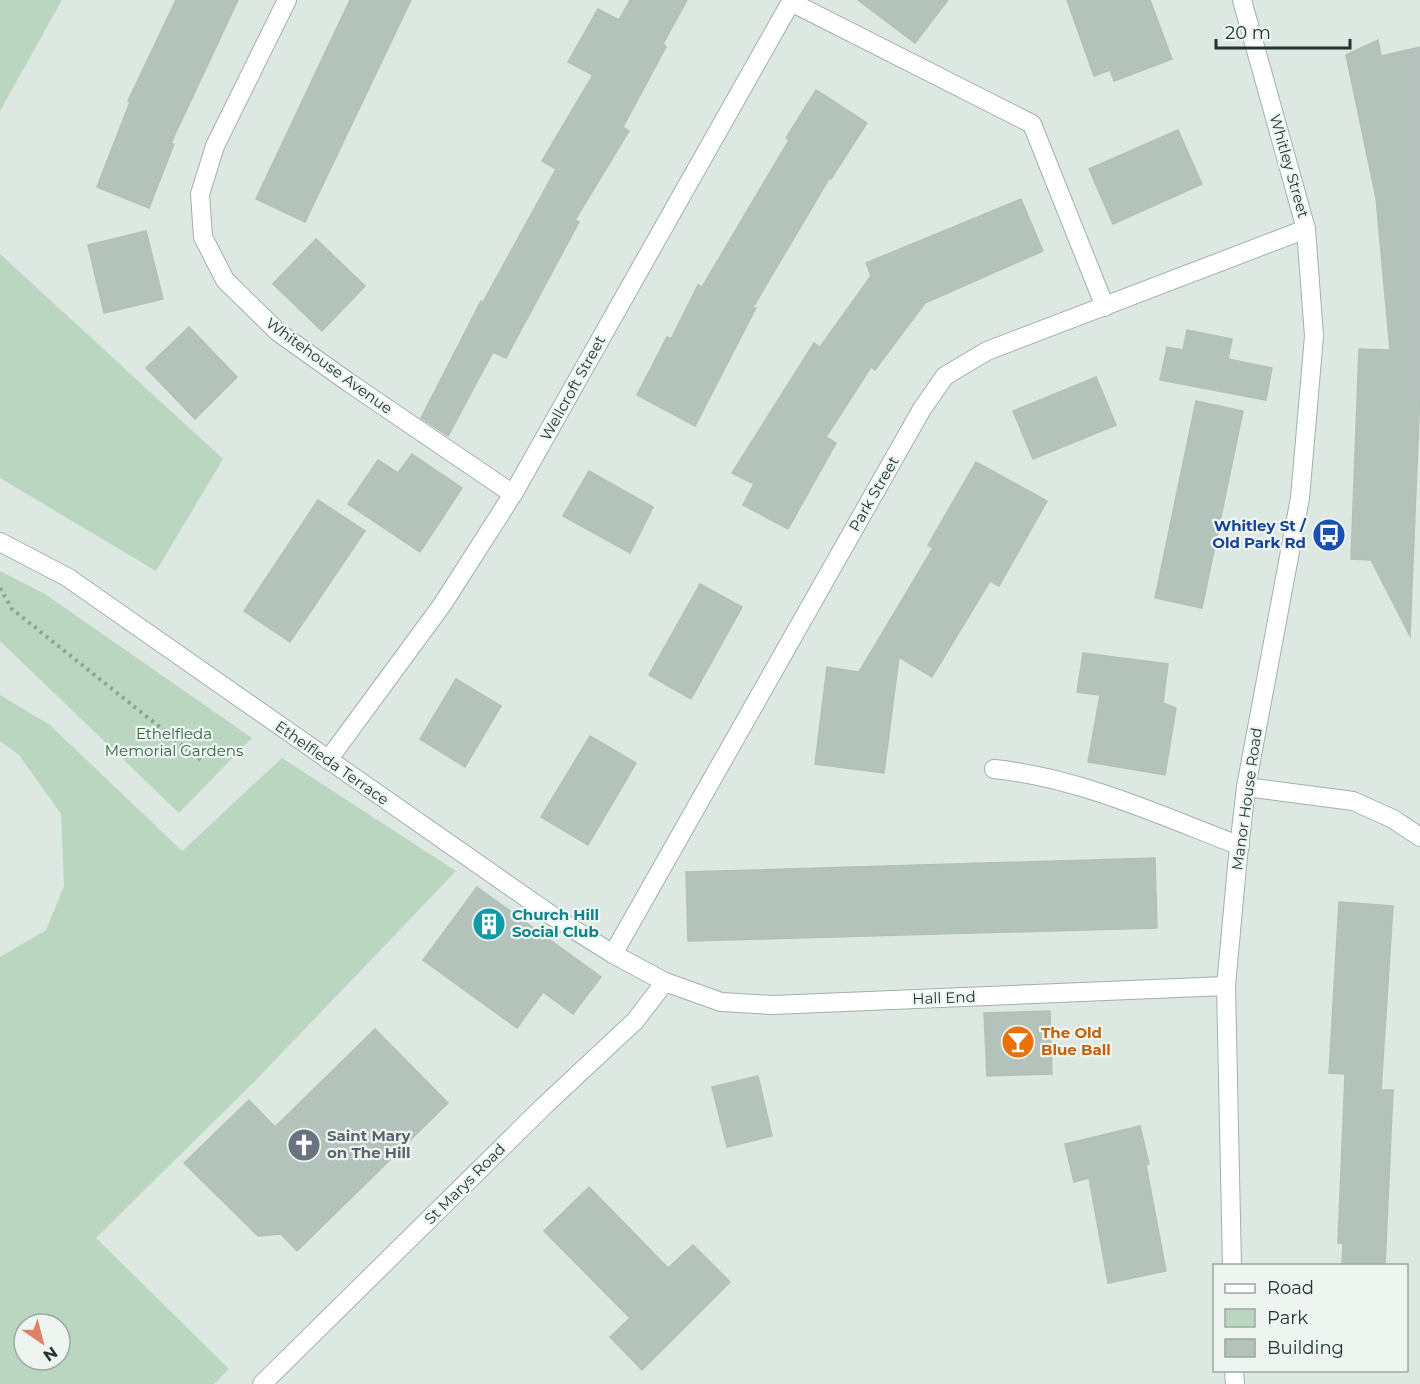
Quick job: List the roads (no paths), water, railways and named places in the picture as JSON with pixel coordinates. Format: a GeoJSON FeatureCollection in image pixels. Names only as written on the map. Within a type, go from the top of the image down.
{"type":"FeatureCollection","features":[{"type":"Feature","properties":{"kind":"street","name":"Whitehouse Avenue"},"geometry":{"type":"LineString","coordinates":[[287,0],[215,146],[200,194],[203,237],[225,280],[278,332],[513,494]]}},
{"type":"Feature","properties":{"kind":"street","name":"Whitley Street"},"geometry":{"type":"LineString","coordinates":[[1242,0],[1306,229],[1314,336]]}},
{"type":"Feature","properties":{"kind":"street","name":"Wellcroft Street"},"geometry":{"type":"LineString","coordinates":[[328,760],[442,605],[513,494],[790,1]]}},
{"type":"Feature","properties":{"kind":"street"},"geometry":{"type":"LineString","coordinates":[[790,1],[1032,124],[1105,307]]}},
{"type":"Feature","properties":{"kind":"street","name":"Park Street"},"geometry":{"type":"LineString","coordinates":[[613,954],[922,409],[945,376],[987,351],[1306,229]]}},
{"type":"Feature","properties":{"kind":"street","name":"Manor House Road"},"geometry":{"type":"LineString","coordinates":[[1232,1264],[1226,986],[1246,787],[1300,498],[1314,336]]}},
{"type":"Feature","properties":{"kind":"street","name":"Ethelfleda Terrace"},"geometry":{"type":"LineString","coordinates":[[0,542],[67,577],[554,917],[613,954],[665,982]]}},
{"type":"Feature","properties":{"kind":"street"},"geometry":{"type":"LineString","coordinates":[[994,769],[1025,772],[1107,794],[1240,846]]}},
{"type":"Feature","properties":{"kind":"street"},"geometry":{"type":"LineString","coordinates":[[1246,787],[1353,801],[1394,819],[1420,837]]}},
{"type":"Feature","properties":{"kind":"street","name":"Hall End"},"geometry":{"type":"LineString","coordinates":[[665,982],[721,1002],[773,1005],[1226,986]]}},
{"type":"Feature","properties":{"kind":"street","name":"St Marys Road"},"geometry":{"type":"LineString","coordinates":[[262,1384],[543,1106],[635,1021],[665,982]]}},
{"type":"Feature","properties":{"kind":"place","name":"Whitley St / Old Park Rd"},"geometry":{"type":"Point","coordinates":[1329,535]}},
{"type":"Feature","properties":{"kind":"place","name":"Church Hill Social Club"},"geometry":{"type":"Point","coordinates":[489,924]}},
{"type":"Feature","properties":{"kind":"place","name":"The Old Blue Ball"},"geometry":{"type":"Point","coordinates":[1018,1042]}},
{"type":"Feature","properties":{"kind":"place","name":"Saint Mary on The Hill"},"geometry":{"type":"Point","coordinates":[304,1145]}},
{"type":"Feature","properties":{"kind":"park label","name":"Ethelfleda Memorial Gardens"},"geometry":{"type":"Point","coordinates":[174,742]}}]}
